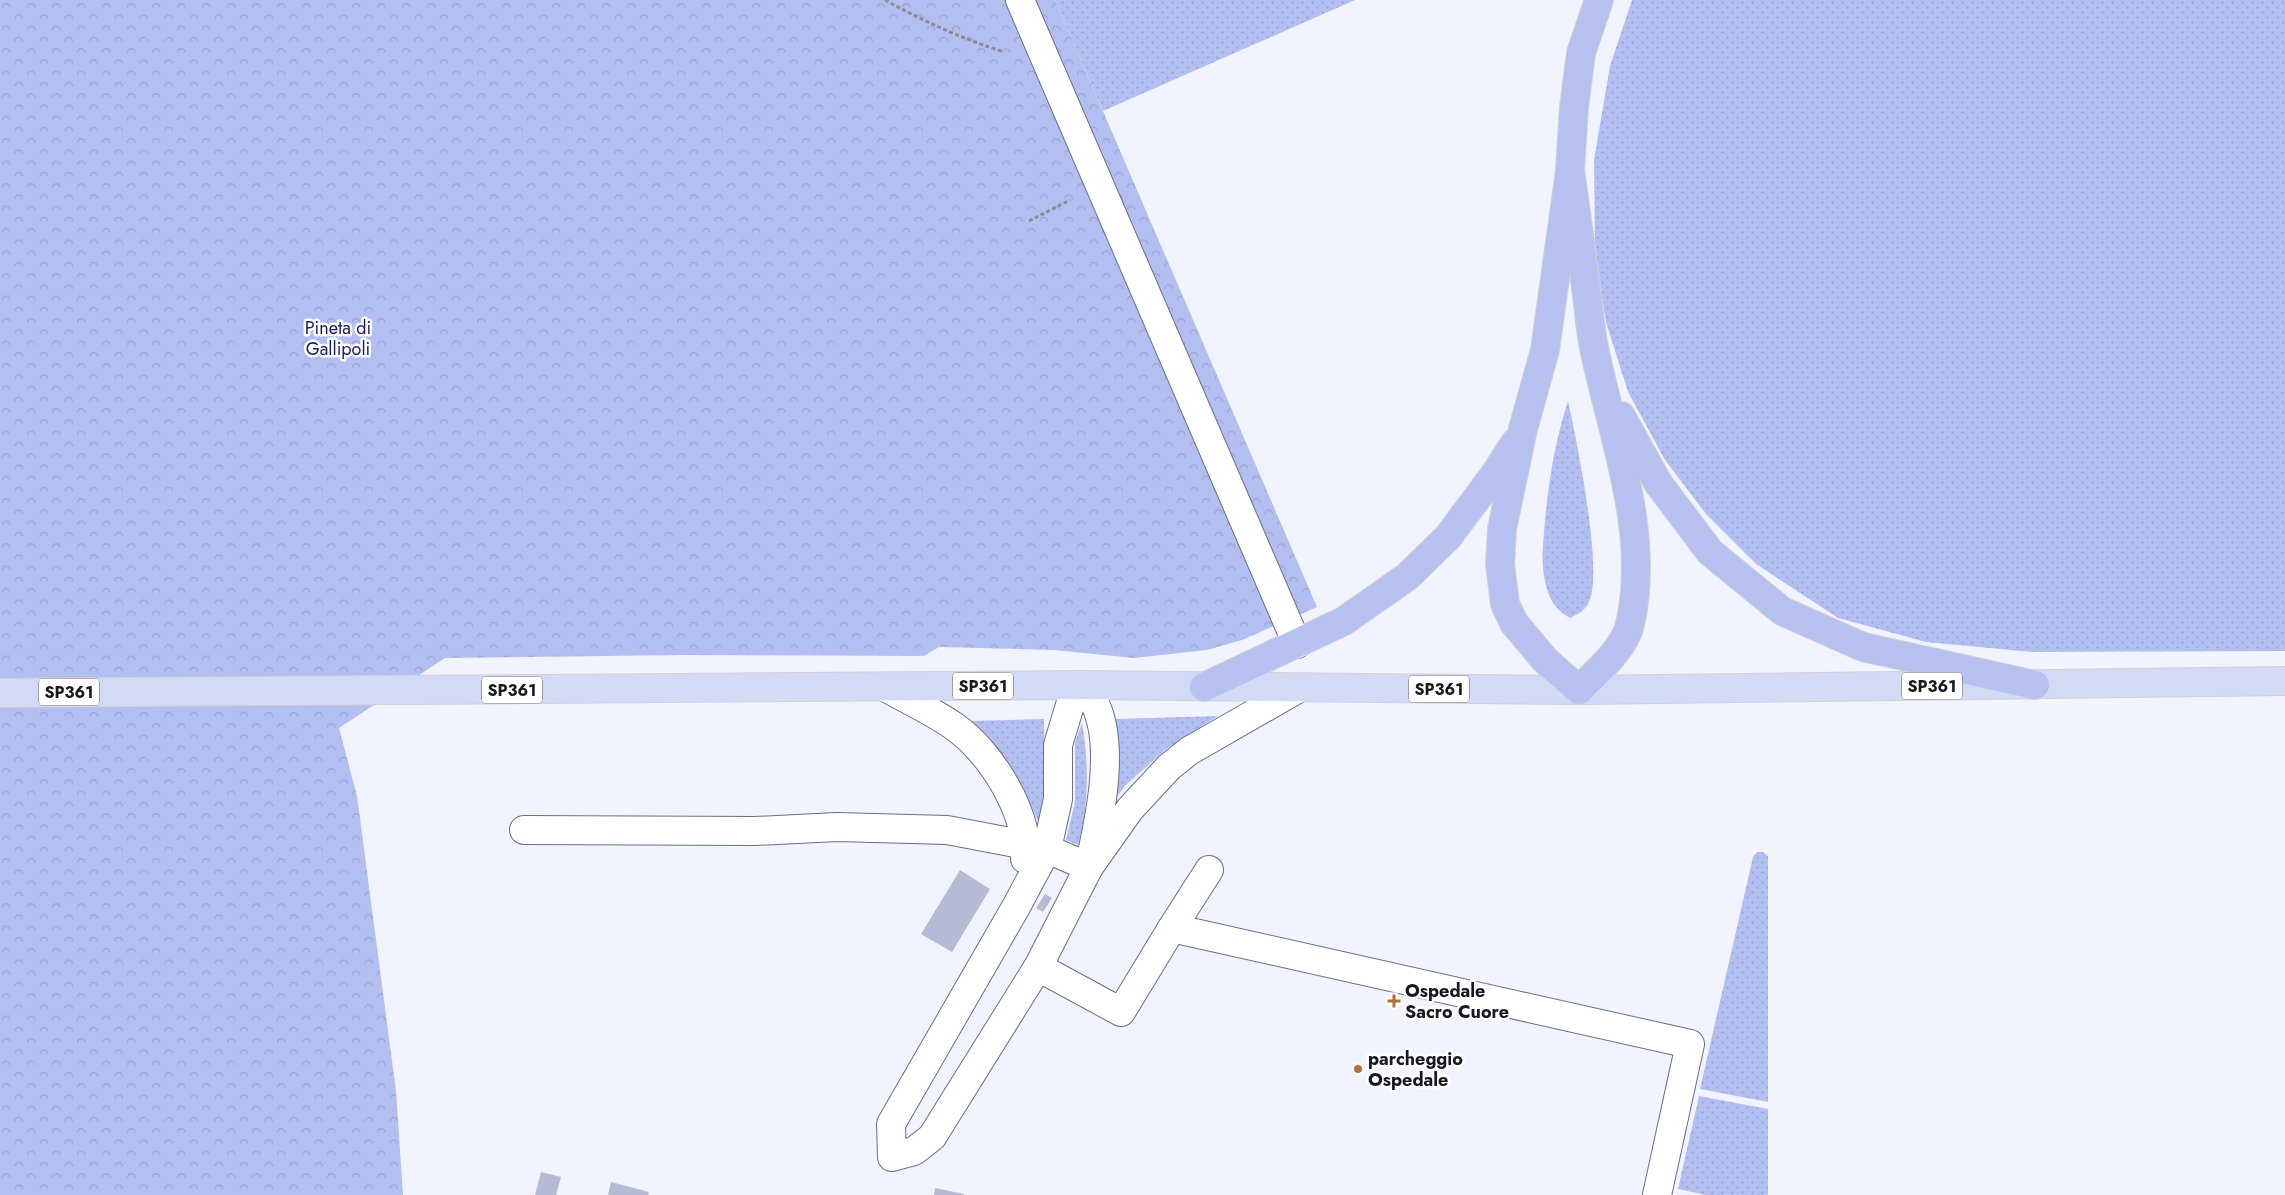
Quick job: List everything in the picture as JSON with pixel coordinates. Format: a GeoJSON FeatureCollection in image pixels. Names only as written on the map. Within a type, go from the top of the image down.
{"type":"FeatureCollection","features":[{"type":"Feature","properties":{"kind":"highway"},"geometry":{"type":"LineString","coordinates":[[1570,171],[1594,347],[1632,513],[1634,595],[1629,626],[1622,641],[1580,690],[1545,660],[1514,623],[1505,604],[1500,564],[1502,529],[1524,429],[1545,350],[1570,171],[1574,107],[1582,53],[1599,0]]}},
{"type":"Feature","properties":{"kind":"highway"},"geometry":{"type":"LineString","coordinates":[[1594,347],[1626,427],[1658,483],[1710,552],[1782,611],[1863,647],[2035,685]]}},
{"type":"Feature","properties":{"kind":"highway"},"geometry":{"type":"LineString","coordinates":[[1204,687],[1344,621],[1408,576],[1448,537],[1495,474],[1524,429]]}},
{"type":"Feature","properties":{"kind":"main road","name":"SP361"},"geometry":{"type":"LineString","coordinates":[[0,692],[1082,685],[1580,690],[2285,681]]}},
{"type":"Feature","properties":{"kind":"street"},"geometry":{"type":"LineString","coordinates":[[1020,0],[1296,644]]}},
{"type":"Feature","properties":{"kind":"street"},"geometry":{"type":"LineString","coordinates":[[1089,867],[1102,807],[1104,738],[1096,704],[1082,685],[1070,705],[1058,744],[1058,799],[1037,846],[1016,907],[891,1124],[892,1157],[914,1151],[932,1137],[1038,968],[1089,867],[1130,809],[1169,767],[1189,751],[1299,688]]}},
{"type":"Feature","properties":{"kind":"street"},"geometry":{"type":"LineString","coordinates":[[885,687],[957,728],[988,760],[1012,795],[1037,846]]}},
{"type":"Feature","properties":{"kind":"street"},"geometry":{"type":"LineString","coordinates":[[524,830],[756,831],[837,827],[938,829],[964,831],[1037,846],[1089,867]]}},
{"type":"Feature","properties":{"kind":"street"},"geometry":{"type":"LineString","coordinates":[[1038,968],[1121,1012],[1209,870]]}},
{"type":"Feature","properties":{"kind":"street"},"geometry":{"type":"LineString","coordinates":[[1172,928],[1690,1044],[1656,1195]]}},
{"type":"Feature","properties":{"kind":"path"},"geometry":{"type":"LineString","coordinates":[[885,0],[918,18],[976,43],[1048,65]]}},
{"type":"Feature","properties":{"kind":"path"},"geometry":{"type":"LineString","coordinates":[[1029,221],[1100,185]]}},
{"type":"Feature","properties":{"kind":"green space","name":"Pineta di Gallipoli"},"geometry":{"type":"Polygon","coordinates":[[[0,0],[1055,0],[1317,607],[1242,640],[1207,650],[1134,658],[1054,650],[939,647],[924,656],[682,655],[445,658],[339,728],[357,796],[396,1091],[403,1195],[0,1195],[0,0]]]}},
{"type":"Feature","properties":{"kind":"green space"},"geometry":{"type":"Polygon","coordinates":[[[1055,0],[1355,0],[1103,111],[1055,0]]]}},
{"type":"Feature","properties":{"kind":"green space"},"geometry":{"type":"Polygon","coordinates":[[[1632,0],[2285,0],[2285,651],[2031,652],[1926,642],[1838,618],[1756,564],[1706,514],[1665,460],[1628,392],[1606,322],[1595,257],[1594,160],[1610,66],[1632,0]]]}},
{"type":"Feature","properties":{"kind":"green space"},"geometry":{"type":"Polygon","coordinates":[[[1568,401],[1587,506],[1593,566],[1592,589],[1588,604],[1578,614],[1570,618],[1553,602],[1547,589],[1543,572],[1545,521],[1551,475],[1559,431],[1568,401]]]}},
{"type":"Feature","properties":{"kind":"green space"},"geometry":{"type":"Polygon","coordinates":[[[1218,716],[1166,749],[1126,785],[1115,799],[1115,719],[1218,716]]]}},
{"type":"Feature","properties":{"kind":"green space"},"geometry":{"type":"Polygon","coordinates":[[[1044,719],[1045,787],[1039,824],[1019,780],[1004,756],[970,721],[1044,719]]]}},
{"type":"Feature","properties":{"kind":"green space"},"geometry":{"type":"Polygon","coordinates":[[[1082,723],[1086,753],[1087,784],[1082,831],[1078,845],[1066,840],[1075,802],[1075,742],[1082,723]]]}},
{"type":"Feature","properties":{"kind":"green space"},"geometry":{"type":"Polygon","coordinates":[[[1757,852],[1763,852],[1768,856],[1768,1102],[1700,1089],[1753,857],[1757,852]]]}},
{"type":"Feature","properties":{"kind":"green space"},"geometry":{"type":"Polygon","coordinates":[[[1699,1096],[1768,1109],[1768,1195],[1706,1195],[1678,1189],[1699,1096]]]}},
{"type":"Feature","properties":{"kind":"building"},"geometry":{"type":"Polygon","coordinates":[[[960,870],[990,889],[952,952],[921,934],[960,870]]]}},
{"type":"Feature","properties":{"kind":"building"},"geometry":{"type":"Polygon","coordinates":[[[1045,894],[1052,898],[1043,912],[1036,908],[1045,894]]]}},
{"type":"Feature","properties":{"kind":"building"},"geometry":{"type":"Polygon","coordinates":[[[541,1172],[561,1177],[556,1195],[535,1195],[541,1172]]]}},
{"type":"Feature","properties":{"kind":"building"},"geometry":{"type":"Polygon","coordinates":[[[611,1182],[649,1192],[648,1195],[608,1195],[611,1182]]]}},
{"type":"Feature","properties":{"kind":"building"},"geometry":{"type":"Polygon","coordinates":[[[935,1188],[964,1194],[964,1195],[934,1195],[935,1188]]]}},
{"type":"Feature","properties":{"kind":"place","name":"Ospedale Sacro Cuore"},"geometry":{"type":"Point","coordinates":[1394,1001]}},
{"type":"Feature","properties":{"kind":"place","name":"parcheggio Ospedale"},"geometry":{"type":"Point","coordinates":[1358,1069]}}]}
